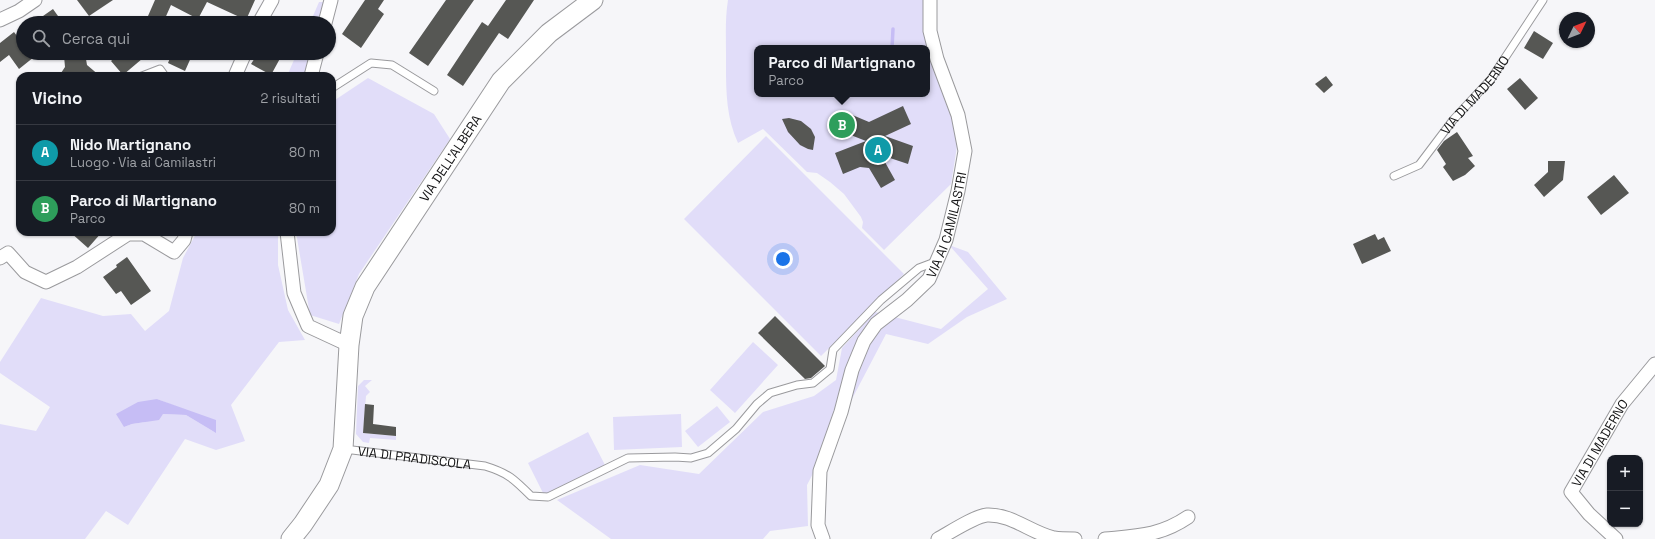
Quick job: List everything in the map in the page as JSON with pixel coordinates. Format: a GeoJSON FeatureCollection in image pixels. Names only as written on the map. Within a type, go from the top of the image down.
{"type":"FeatureCollection","features":[{"type":"Feature","properties":{"kind":"street"},"geometry":{"type":"LineString","coordinates":[[0,20],[19,11],[35,0]]}},
{"type":"Feature","properties":{"kind":"street"},"geometry":{"type":"LineString","coordinates":[[263,16],[272,0]]}},
{"type":"Feature","properties":{"kind":"street"},"geometry":{"type":"LineString","coordinates":[[327,16],[331,0]]}},
{"type":"Feature","properties":{"kind":"street","name":"VIA DELL'ALBERA"},"geometry":{"type":"LineString","coordinates":[[349,344],[353,316],[365,287],[501,81],[549,33],[592,0]]}},
{"type":"Feature","properties":{"kind":"street","name":"VIA AI CAMILASTRI"},"geometry":{"type":"LineString","coordinates":[[823,539],[818,525],[820,470],[841,412],[852,370],[864,341],[876,324],[906,300],[928,279],[946,240],[958,191],[965,151],[958,115],[937,59],[930,31],[930,0]]}},
{"type":"Feature","properties":{"kind":"street"},"geometry":{"type":"LineString","coordinates":[[237,72],[242,60]]}},
{"type":"Feature","properties":{"kind":"street"},"geometry":{"type":"LineString","coordinates":[[312,72],[315,60]]}},
{"type":"Feature","properties":{"kind":"street"},"geometry":{"type":"LineString","coordinates":[[0,258],[8,254],[25,272],[46,282],[77,267],[125,236]]}},
{"type":"Feature","properties":{"kind":"street"},"geometry":{"type":"LineString","coordinates":[[147,236],[174,252],[184,240],[185,236]]}},
{"type":"Feature","properties":{"kind":"street"},"geometry":{"type":"LineString","coordinates":[[287,236],[294,293],[308,326],[349,344]]}},
{"type":"Feature","properties":{"kind":"street","name":"VIA DI PRADISCOLA"},"geometry":{"type":"LineString","coordinates":[[291,539],[303,524],[329,484],[344,449],[349,344]]}},
{"type":"Feature","properties":{"kind":"street","name":"VIA DI MADERNO"},"geometry":{"type":"LineString","coordinates":[[1616,539],[1589,514],[1571,492],[1622,404],[1655,364]]}},
{"type":"Feature","properties":{"kind":"street"},"geometry":{"type":"LineString","coordinates":[[938,539],[965,524],[986,515],[1007,518],[1040,534],[1055,539],[1075,539]]}},
{"type":"Feature","properties":{"kind":"street"},"geometry":{"type":"LineString","coordinates":[[1105,539],[1157,533],[1175,526],[1188,517]]}},
{"type":"Feature","properties":{"kind":"lane","name":"VIA DI MADERNO"},"geometry":{"type":"LineString","coordinates":[[1394,176],[1418,165],[1453,120],[1491,79],[1543,0]]}},
{"type":"Feature","properties":{"kind":"lane"},"geometry":{"type":"LineString","coordinates":[[336,85],[371,63],[392,65],[434,91]]}},
{"type":"Feature","properties":{"kind":"lane"},"geometry":{"type":"LineString","coordinates":[[152,72],[160,69],[162,72]]}},
{"type":"Feature","properties":{"kind":"lane","name":"VIA DI PRADISCOLA"},"geometry":{"type":"LineString","coordinates":[[344,449],[485,466],[501,471],[512,478],[530,496],[548,497],[628,458],[692,458],[708,453],[736,430],[757,404],[770,393],[813,383],[830,369],[833,350],[881,300],[919,268],[935,262]]}},
{"type":"Feature","properties":{"kind":"shaded area"},"geometry":{"type":"Polygon","coordinates":[[[728,0],[925,0],[948,104],[958,140],[951,184],[884,250],[862,228],[863,222],[861,217],[844,194],[817,173],[807,172],[763,129],[738,143],[728,111],[726,77],[726,21],[728,0]]]}},
{"type":"Feature","properties":{"kind":"shaded area"},"geometry":{"type":"Polygon","coordinates":[[[319,2],[325,2],[322,16],[313,16],[319,2]]]}},
{"type":"Feature","properties":{"kind":"shaded area"},"geometry":{"type":"Polygon","coordinates":[[[294,60],[310,60],[306,72],[289,72],[294,60]]]}},
{"type":"Feature","properties":{"kind":"shaded area"},"geometry":{"type":"Polygon","coordinates":[[[368,78],[434,114],[450,139],[359,274],[339,324],[310,315],[297,236],[336,236],[336,99],[368,78]]]}},
{"type":"Feature","properties":{"kind":"shaded area"},"geometry":{"type":"Polygon","coordinates":[[[766,136],[904,274],[821,356],[684,219],[766,136]]]}},
{"type":"Feature","properties":{"kind":"shaded area"},"geometry":{"type":"Polygon","coordinates":[[[195,236],[278,236],[278,265],[288,310],[305,340],[279,342],[231,405],[245,441],[216,450],[185,439],[128,525],[106,511],[85,539],[0,539],[0,424],[36,431],[50,407],[0,373],[0,362],[41,298],[103,316],[131,314],[145,331],[169,311],[183,258],[195,236]],[[157,399],[124,427],[145,422],[163,414],[186,415],[216,433],[183,409],[157,399]]]}},
{"type":"Feature","properties":{"kind":"shaded area"},"geometry":{"type":"Polygon","coordinates":[[[949,245],[968,252],[1007,299],[967,317],[928,344],[886,334],[807,485],[808,526],[770,531],[763,539],[611,539],[557,500],[640,465],[699,474],[763,412],[814,396],[836,380],[842,348],[875,312],[941,329],[988,289],[949,245]]]}},
{"type":"Feature","properties":{"kind":"shaded area"},"geometry":{"type":"Polygon","coordinates":[[[753,342],[778,365],[735,413],[710,390],[753,342]]]}},
{"type":"Feature","properties":{"kind":"shaded area"},"geometry":{"type":"Polygon","coordinates":[[[364,380],[372,380],[365,386],[370,392],[366,396],[363,433],[396,436],[396,440],[370,438],[369,443],[363,442],[356,434],[358,386],[364,380]]]}},
{"type":"Feature","properties":{"kind":"shaded area"},"geometry":{"type":"Polygon","coordinates":[[[157,399],[216,420],[216,433],[186,415],[163,414],[159,420],[132,424],[124,427],[116,414],[138,402],[157,399]]]}},
{"type":"Feature","properties":{"kind":"shaded area"},"geometry":{"type":"Polygon","coordinates":[[[717,406],[730,422],[698,447],[685,431],[717,406]]]}},
{"type":"Feature","properties":{"kind":"shaded area"},"geometry":{"type":"Polygon","coordinates":[[[681,414],[682,447],[614,450],[613,417],[681,414]]]}},
{"type":"Feature","properties":{"kind":"shaded area"},"geometry":{"type":"Polygon","coordinates":[[[588,432],[605,465],[544,495],[528,463],[588,432]]]}},
{"type":"Feature","properties":{"kind":"building"},"geometry":{"type":"Polygon","coordinates":[[[77,0],[113,0],[89,16],[77,0]]]}},
{"type":"Feature","properties":{"kind":"building"},"geometry":{"type":"Polygon","coordinates":[[[155,0],[255,0],[248,16],[237,16],[207,2],[200,16],[192,16],[171,5],[166,16],[148,16],[155,0]]]}},
{"type":"Feature","properties":{"kind":"building"},"geometry":{"type":"Polygon","coordinates":[[[365,0],[384,0],[378,9],[384,14],[361,48],[342,34],[365,0]]]}},
{"type":"Feature","properties":{"kind":"building"},"geometry":{"type":"Polygon","coordinates":[[[446,0],[474,0],[428,66],[409,53],[446,0]]]}},
{"type":"Feature","properties":{"kind":"building"},"geometry":{"type":"Polygon","coordinates":[[[506,0],[534,0],[508,39],[499,33],[463,86],[447,75],[482,22],[488,26],[506,0]]]}},
{"type":"Feature","properties":{"kind":"building"},"geometry":{"type":"Polygon","coordinates":[[[53,9],[58,16],[43,16],[53,9]]]}},
{"type":"Feature","properties":{"kind":"building"},"geometry":{"type":"Polygon","coordinates":[[[1534,31],[1553,43],[1543,59],[1524,48],[1534,31]]]}},
{"type":"Feature","properties":{"kind":"building"},"geometry":{"type":"Polygon","coordinates":[[[14,32],[16,35],[16,60],[30,60],[19,69],[9,55],[0,62],[0,43],[14,32]]]}},
{"type":"Feature","properties":{"kind":"building"},"geometry":{"type":"Polygon","coordinates":[[[64,60],[86,60],[87,65],[95,72],[62,72],[65,67],[64,60]]]}},
{"type":"Feature","properties":{"kind":"building"},"geometry":{"type":"Polygon","coordinates":[[[141,60],[127,72],[120,72],[111,61],[141,60]]]}},
{"type":"Feature","properties":{"kind":"building"},"geometry":{"type":"Polygon","coordinates":[[[169,60],[190,60],[185,71],[168,63],[169,60]]]}},
{"type":"Feature","properties":{"kind":"building"},"geometry":{"type":"Polygon","coordinates":[[[254,60],[279,60],[273,72],[266,72],[251,64],[254,60]]]}},
{"type":"Feature","properties":{"kind":"building"},"geometry":{"type":"Polygon","coordinates":[[[1326,76],[1333,85],[1324,93],[1315,84],[1326,76]]]}},
{"type":"Feature","properties":{"kind":"building"},"geometry":{"type":"Polygon","coordinates":[[[1520,78],[1538,98],[1525,110],[1507,89],[1520,78]]]}},
{"type":"Feature","properties":{"kind":"building"},"geometry":{"type":"Polygon","coordinates":[[[903,106],[911,124],[885,136],[913,146],[908,164],[881,155],[895,180],[881,188],[869,168],[860,167],[843,174],[835,153],[866,141],[843,132],[850,114],[869,122],[903,106]]]}},
{"type":"Feature","properties":{"kind":"building"},"geometry":{"type":"Polygon","coordinates":[[[789,118],[801,121],[811,129],[815,137],[813,150],[800,145],[788,132],[782,119],[789,118]]]}},
{"type":"Feature","properties":{"kind":"building"},"geometry":{"type":"Polygon","coordinates":[[[1457,132],[1473,156],[1468,158],[1475,166],[1465,175],[1453,181],[1443,167],[1446,164],[1437,150],[1444,141],[1457,132]]]}},
{"type":"Feature","properties":{"kind":"building"},"geometry":{"type":"Polygon","coordinates":[[[1548,161],[1565,161],[1563,180],[1544,197],[1534,185],[1548,172],[1548,161]]]}},
{"type":"Feature","properties":{"kind":"building"},"geometry":{"type":"Polygon","coordinates":[[[1614,175],[1629,193],[1601,215],[1587,197],[1614,175]]]}},
{"type":"Feature","properties":{"kind":"building"},"geometry":{"type":"Polygon","coordinates":[[[1375,234],[1378,240],[1384,237],[1391,251],[1362,264],[1353,244],[1375,234]]]}},
{"type":"Feature","properties":{"kind":"building"},"geometry":{"type":"Polygon","coordinates":[[[74,236],[98,236],[88,248],[74,236]]]}},
{"type":"Feature","properties":{"kind":"building"},"geometry":{"type":"Polygon","coordinates":[[[127,257],[151,291],[131,305],[121,291],[116,294],[103,277],[117,267],[116,265],[127,257]]]}},
{"type":"Feature","properties":{"kind":"building"},"geometry":{"type":"Polygon","coordinates":[[[775,316],[825,366],[811,378],[805,379],[758,333],[775,316]]]}},
{"type":"Feature","properties":{"kind":"building"},"geometry":{"type":"Polygon","coordinates":[[[365,404],[374,405],[373,424],[396,427],[396,436],[363,433],[365,404]]]}},
{"type":"Feature","properties":{"kind":"waterway"},"geometry":{"type":"LineString","coordinates":[[892,45],[893,29]]}},
{"type":"Feature","properties":{"kind":"place","name":"Parco di Martignano"},"geometry":{"type":"Point","coordinates":[842,125]}},
{"type":"Feature","properties":{"kind":"place","name":"Nido Martignano"},"geometry":{"type":"Point","coordinates":[878,150]}}]}
